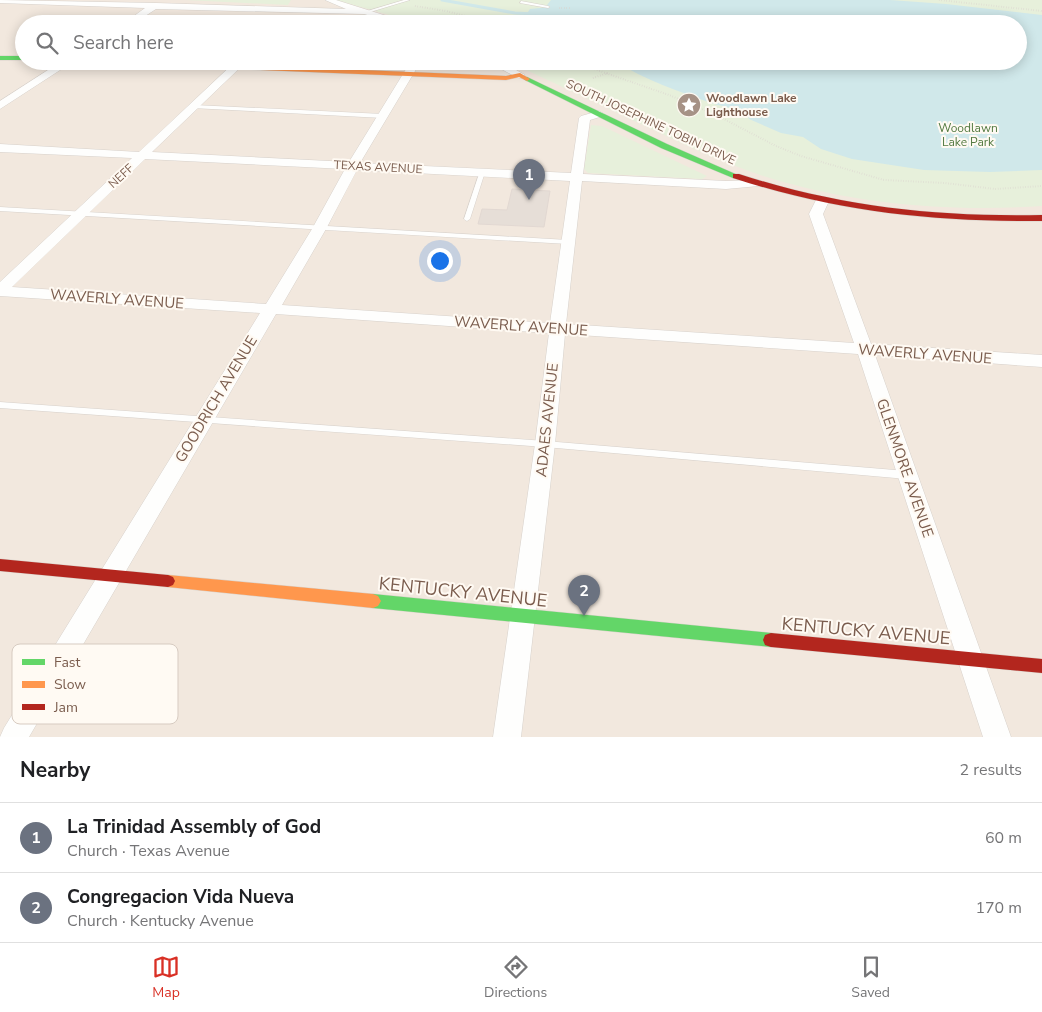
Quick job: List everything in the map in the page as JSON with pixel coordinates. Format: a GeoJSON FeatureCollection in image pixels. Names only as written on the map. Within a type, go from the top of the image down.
{"type":"FeatureCollection","features":[{"type":"Feature","properties":{"kind":"street"},"geometry":{"type":"LineString","coordinates":[[140,15],[163,0]]}},
{"type":"Feature","properties":{"kind":"street"},"geometry":{"type":"LineString","coordinates":[[0,1],[154,6],[292,14],[309,12],[366,12]]}},
{"type":"Feature","properties":{"kind":"street"},"geometry":{"type":"LineString","coordinates":[[309,12],[324,8],[332,2],[376,15]]}},
{"type":"Feature","properties":{"kind":"street"},"geometry":{"type":"LineString","coordinates":[[0,58],[15,58]]}},
{"type":"Feature","properties":{"kind":"street"},"geometry":{"type":"LineString","coordinates":[[0,106],[55,70]]}},
{"type":"Feature","properties":{"kind":"street","name":"NEFF"},"geometry":{"type":"LineString","coordinates":[[0,290],[233,70]]}},
{"type":"Feature","properties":{"kind":"street","name":"GOODRICH AVENUE"},"geometry":{"type":"LineString","coordinates":[[69,644],[319,229],[353,165],[412,70]]}},
{"type":"Feature","properties":{"kind":"street"},"geometry":{"type":"LineString","coordinates":[[432,70],[506,78],[520,75]]}},
{"type":"Feature","properties":{"kind":"street","name":"SOUTH JOSEPHINE TOBIN DRIVE"},"geometry":{"type":"LineString","coordinates":[[510,70],[717,169],[755,183],[822,201],[904,214],[978,220],[1042,218]]}},
{"type":"Feature","properties":{"kind":"street","name":"ADAES AVENUE"},"geometry":{"type":"LineString","coordinates":[[507,737],[545,444],[557,328],[585,118],[599,114]]}},
{"type":"Feature","properties":{"kind":"street","name":"TEXAS AVENUE"},"geometry":{"type":"LineString","coordinates":[[0,148],[726,185],[755,183]]}},
{"type":"Feature","properties":{"kind":"street","name":"GLENMORE AVENUE"},"geometry":{"type":"LineString","coordinates":[[822,201],[816,214],[865,350],[998,737]]}},
{"type":"Feature","properties":{"kind":"street","name":"WAVERLY AVENUE"},"geometry":{"type":"LineString","coordinates":[[0,290],[270,310],[1042,361]]}},
{"type":"Feature","properties":{"kind":"street","name":"KENTUCKY AVENUE"},"geometry":{"type":"LineString","coordinates":[[0,564],[1042,666]]}},
{"type":"Feature","properties":{"kind":"street","name":"GOODRICH AVENUE"},"geometry":{"type":"LineString","coordinates":[[14,737],[22,724]]}},
{"type":"Feature","properties":{"kind":"lane"},"geometry":{"type":"LineString","coordinates":[[366,12],[406,1]]}},
{"type":"Feature","properties":{"kind":"lane"},"geometry":{"type":"LineString","coordinates":[[521,2],[548,8]]}},
{"type":"Feature","properties":{"kind":"lane"},"geometry":{"type":"LineString","coordinates":[[194,107],[383,116]]}},
{"type":"Feature","properties":{"kind":"lane"},"geometry":{"type":"LineString","coordinates":[[467,219],[482,172]]}},
{"type":"Feature","properties":{"kind":"lane"},"geometry":{"type":"LineString","coordinates":[[0,209],[568,242]]}},
{"type":"Feature","properties":{"kind":"lane"},"geometry":{"type":"LineString","coordinates":[[0,405],[545,444],[908,475]]}},
{"type":"Feature","properties":{"kind":"path"},"geometry":{"type":"LineString","coordinates":[[938,0],[1042,11]]}},
{"type":"Feature","properties":{"kind":"path"},"geometry":{"type":"LineString","coordinates":[[406,1],[418,7],[461,15]]}},
{"type":"Feature","properties":{"kind":"path"},"geometry":{"type":"LineString","coordinates":[[599,70],[669,95],[714,114],[776,146],[801,156],[884,180],[945,183],[995,189],[1042,186]]}},
{"type":"Feature","properties":{"kind":"path"},"geometry":{"type":"LineString","coordinates":[[593,78],[608,73]]}},
{"type":"Feature","properties":{"kind":"shaded area"},"geometry":{"type":"Polygon","coordinates":[[[0,0],[1042,0],[1042,737],[0,737],[0,0]]]}},
{"type":"Feature","properties":{"kind":"green space"},"geometry":{"type":"Polygon","coordinates":[[[185,0],[291,0],[288,5],[185,0]]]}},
{"type":"Feature","properties":{"kind":"green space","name":"Woodlawn Lake Park"},"geometry":{"type":"Polygon","coordinates":[[[336,0],[1042,0],[1042,206],[1008,208],[940,207],[873,201],[806,188],[773,179],[700,152],[526,70],[1027,70],[1027,15],[389,15],[336,0]]]}},
{"type":"Feature","properties":{"kind":"green space"},"geometry":{"type":"Polygon","coordinates":[[[591,125],[602,126],[707,176],[702,179],[588,173],[584,169],[591,125]]]}},
{"type":"Feature","properties":{"kind":"water"},"geometry":{"type":"Polygon","coordinates":[[[551,0],[890,0],[946,4],[1042,15],[1042,170],[990,172],[924,170],[852,159],[821,149],[803,137],[781,133],[749,119],[747,114],[743,112],[711,103],[662,85],[631,70],[1027,70],[1027,15],[526,15],[530,9],[550,7],[547,5],[551,0]]]}},
{"type":"Feature","properties":{"kind":"building"},"geometry":{"type":"Polygon","coordinates":[[[512,189],[550,191],[544,227],[478,224],[482,209],[507,210],[512,189]]]}},
{"type":"Feature","properties":{"kind":"waterway"},"geometry":{"type":"LineString","coordinates":[[442,0],[515,13],[534,14]]}},
{"type":"Feature","properties":{"kind":"traffic: fast"},"geometry":{"type":"LineString","coordinates":[[0,58],[15,58]]}},
{"type":"Feature","properties":{"kind":"traffic: fast"},"geometry":{"type":"LineString","coordinates":[[527,79],[664,146],[736,176]]}},
{"type":"Feature","properties":{"kind":"traffic: fast"},"geometry":{"type":"LineString","coordinates":[[373,601],[771,640]]}},
{"type":"Feature","properties":{"kind":"traffic: slow"},"geometry":{"type":"LineString","coordinates":[[312,70],[506,78],[520,75],[527,79]]}},
{"type":"Feature","properties":{"kind":"traffic: slow"},"geometry":{"type":"LineString","coordinates":[[168,581],[373,601]]}},
{"type":"Feature","properties":{"kind":"traffic: jam"},"geometry":{"type":"LineString","coordinates":[[736,176],[811,198],[887,211],[964,218],[1042,218]]}},
{"type":"Feature","properties":{"kind":"traffic: jam"},"geometry":{"type":"LineString","coordinates":[[0,565],[168,581]]}},
{"type":"Feature","properties":{"kind":"traffic: jam"},"geometry":{"type":"LineString","coordinates":[[771,640],[1042,666]]}},
{"type":"Feature","properties":{"kind":"place","name":"Woodlawn Lake Lighthouse"},"geometry":{"type":"Point","coordinates":[689,105]}},
{"type":"Feature","properties":{"kind":"place","name":"La Trinidad Assembly of God"},"geometry":{"type":"Point","coordinates":[529,200]}},
{"type":"Feature","properties":{"kind":"place","name":"Congregacion Vida Nueva"},"geometry":{"type":"Point","coordinates":[584,616]}}]}
